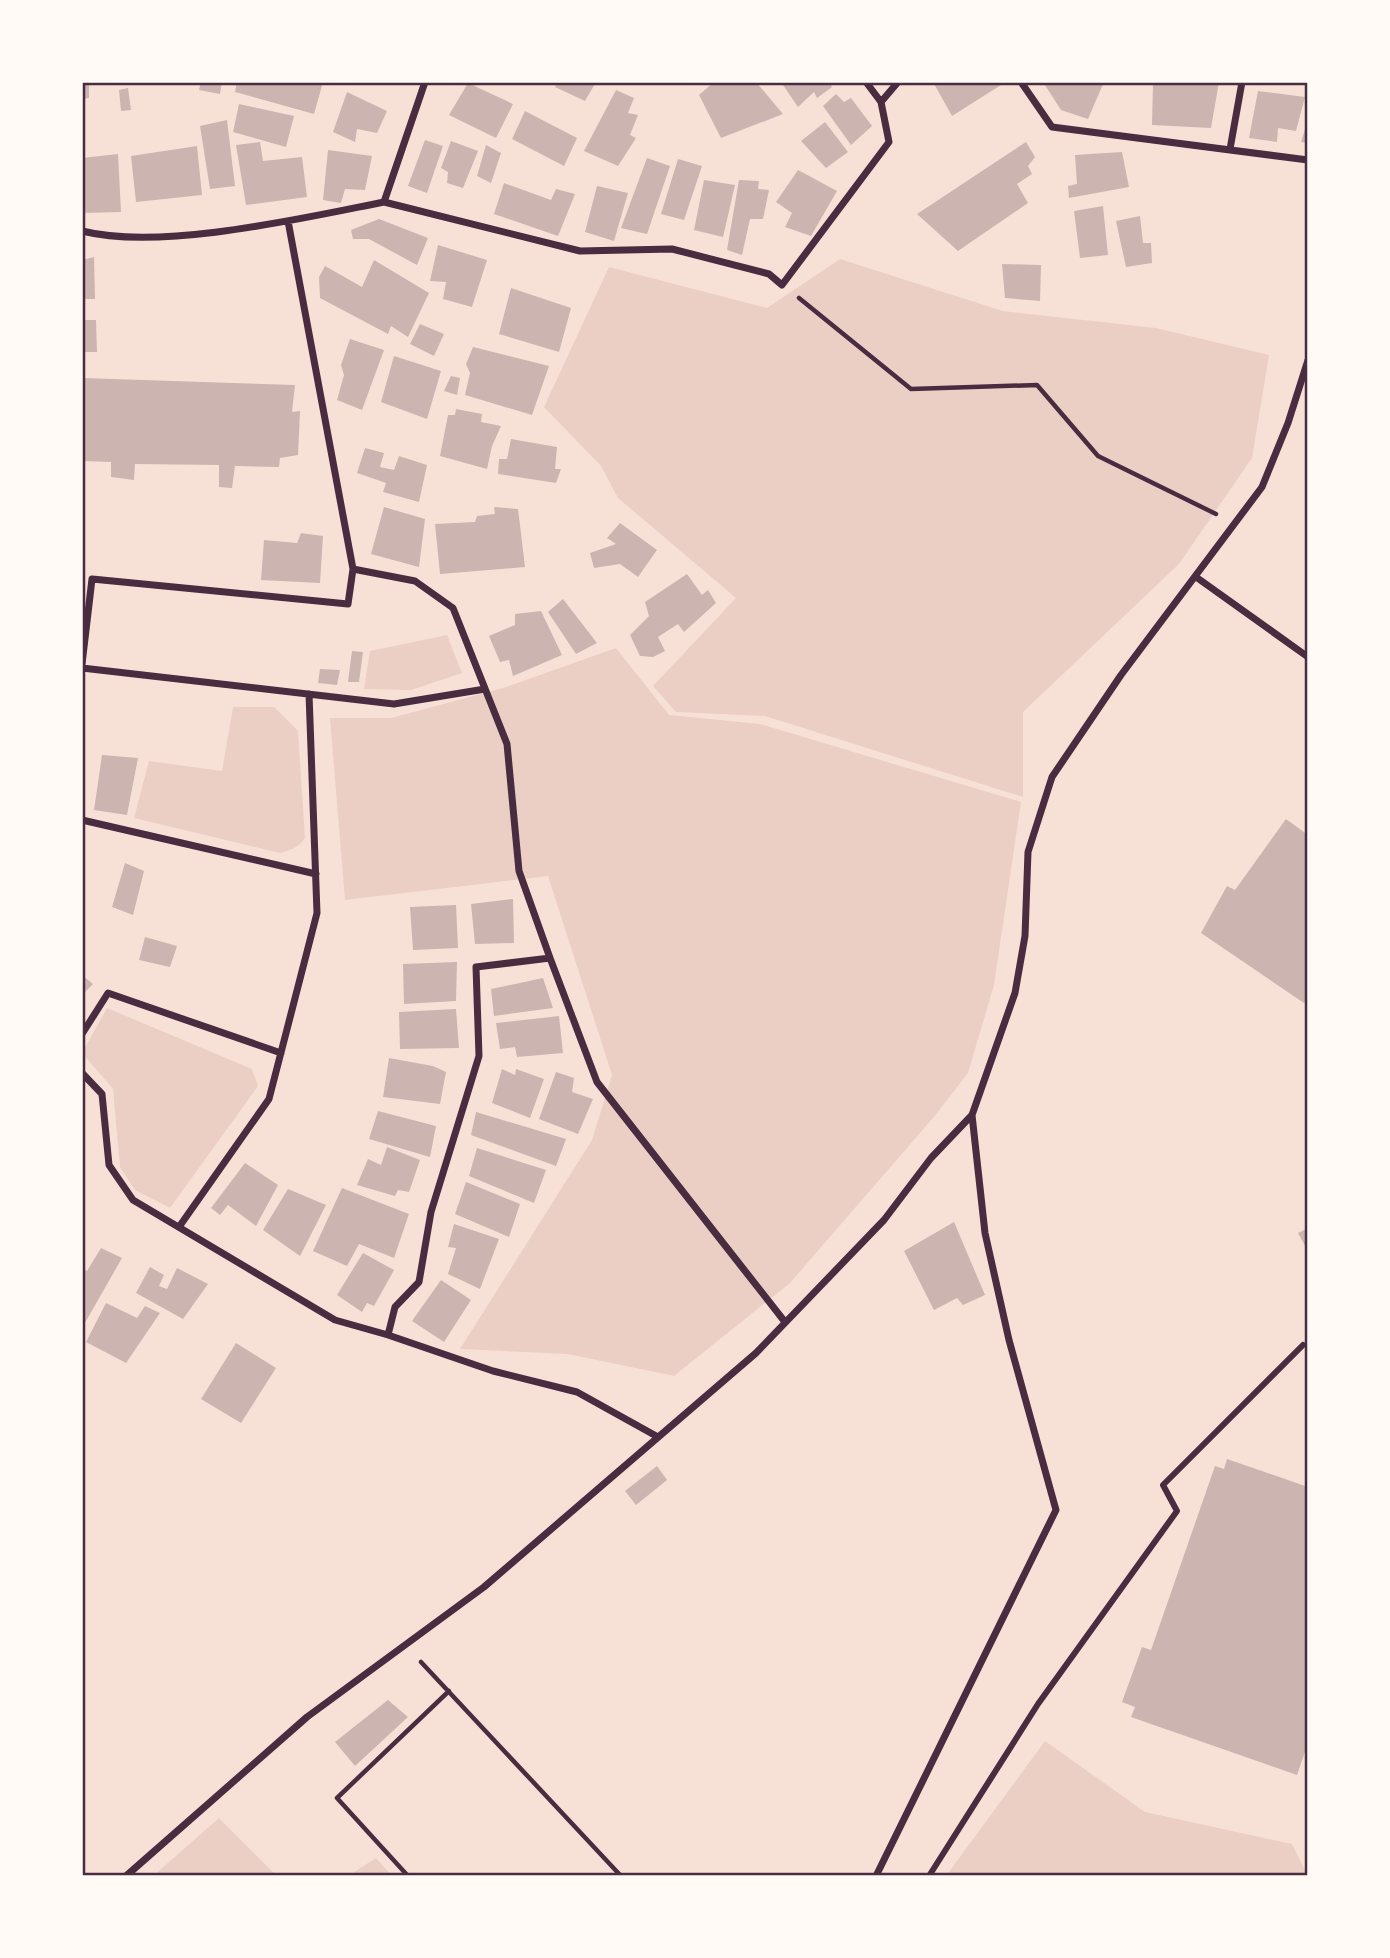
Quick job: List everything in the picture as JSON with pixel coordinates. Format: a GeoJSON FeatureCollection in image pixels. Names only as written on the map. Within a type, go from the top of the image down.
{"type":"FeatureCollection","features":[{"type":"Feature","properties":{"kind":"street"},"geometry":{"type":"LineString","coordinates":[[384,202],[425,82]]}},
{"type":"Feature","properties":{"kind":"street"},"geometry":{"type":"LineString","coordinates":[[82,231],[102,236],[172,235],[288,221],[384,202],[580,251],[672,249],[769,274],[782,285],[889,142],[881,102],[866,82]]}},
{"type":"Feature","properties":{"kind":"street"},"geometry":{"type":"LineString","coordinates":[[881,102],[898,82]]}},
{"type":"Feature","properties":{"kind":"street"},"geometry":{"type":"LineString","coordinates":[[1021,82],[1052,127],[1308,160]]}},
{"type":"Feature","properties":{"kind":"street"},"geometry":{"type":"LineString","coordinates":[[1230,149],[1242,82]]}},
{"type":"Feature","properties":{"kind":"street"},"geometry":{"type":"LineString","coordinates":[[288,221],[353,569],[348,604],[92,579],[82,666],[394,704],[485,689]]}},
{"type":"Feature","properties":{"kind":"street"},"geometry":{"type":"LineString","coordinates":[[127,1876],[307,1717],[484,1587],[756,1353],[884,1220],[932,1158],[972,1115],[1015,993],[1025,936],[1028,852],[1052,777],[1121,675],[1262,486],[1288,423],[1308,360]]}},
{"type":"Feature","properties":{"kind":"street"},"geometry":{"type":"LineString","coordinates":[[353,569],[415,581],[453,608],[507,744],[519,871],[597,1082],[786,1322]]}},
{"type":"Feature","properties":{"kind":"street"},"geometry":{"type":"LineString","coordinates":[[1196,577],[1308,657]]}},
{"type":"Feature","properties":{"kind":"street"},"geometry":{"type":"LineString","coordinates":[[179,1227],[269,1099],[317,913],[309,694]]}},
{"type":"Feature","properties":{"kind":"street"},"geometry":{"type":"LineString","coordinates":[[82,820],[316,874]]}},
{"type":"Feature","properties":{"kind":"street"},"geometry":{"type":"LineString","coordinates":[[388,1335],[396,1307],[419,1282],[431,1212],[479,1055],[477,967],[550,958]]}},
{"type":"Feature","properties":{"kind":"street"},"geometry":{"type":"LineString","coordinates":[[82,1034],[107,993],[281,1053]]}},
{"type":"Feature","properties":{"kind":"street"},"geometry":{"type":"LineString","coordinates":[[82,1073],[102,1094],[109,1165],[119,1184],[133,1200],[335,1320],[493,1371],[577,1392],[658,1437]]}},
{"type":"Feature","properties":{"kind":"street"},"geometry":{"type":"LineString","coordinates":[[876,1876],[1056,1510],[1009,1340],[985,1233],[972,1115]]}},
{"type":"Feature","properties":{"kind":"street"},"geometry":{"type":"LineString","coordinates":[[929,1876],[1038,1704],[1177,1511],[1163,1485],[1303,1345]]}},
{"type":"Feature","properties":{"kind":"path"},"geometry":{"type":"LineString","coordinates":[[782,285],[911,388],[1037,385],[1098,456],[1236,524]]}},
{"type":"Feature","properties":{"kind":"path"},"geometry":{"type":"LineString","coordinates":[[405,1645],[621,1876]]}},
{"type":"Feature","properties":{"kind":"path"},"geometry":{"type":"LineString","coordinates":[[408,1876],[337,1798],[449,1691]]}},
{"type":"Feature","properties":{"kind":"shaded area"},"geometry":{"type":"Polygon","coordinates":[[[840,259],[1003,311],[1156,328],[1269,355],[1252,458],[1179,564],[1023,712],[1023,797],[765,716],[676,712],[653,686],[736,598],[618,498],[601,466],[544,407],[609,267],[767,308],[840,259]]]}},
{"type":"Feature","properties":{"kind":"shaded area"},"geometry":{"type":"Polygon","coordinates":[[[447,635],[462,673],[411,690],[364,689],[370,651],[447,635]]]}},
{"type":"Feature","properties":{"kind":"shaded area"},"geometry":{"type":"Polygon","coordinates":[[[616,648],[669,715],[760,724],[1021,802],[994,985],[968,1073],[933,1118],[790,1283],[674,1376],[568,1354],[460,1349],[592,1140],[612,1075],[548,876],[345,900],[330,718],[391,718],[503,688],[616,648]]]}},
{"type":"Feature","properties":{"kind":"shaded area"},"geometry":{"type":"Polygon","coordinates":[[[233,707],[274,707],[298,731],[305,838],[291,850],[280,853],[134,818],[149,761],[222,771],[233,707]]]}},
{"type":"Feature","properties":{"kind":"shaded area"},"geometry":{"type":"Polygon","coordinates":[[[107,1008],[252,1069],[258,1086],[170,1208],[135,1190],[120,1167],[113,1089],[82,1053],[107,1008]]]}},
{"type":"Feature","properties":{"kind":"shaded area"},"geometry":{"type":"Polygon","coordinates":[[[1045,1741],[1145,1812],[1292,1844],[1308,1876],[946,1876],[1045,1741]]]}},
{"type":"Feature","properties":{"kind":"shaded area"},"geometry":{"type":"Polygon","coordinates":[[[219,1818],[277,1876],[153,1876],[219,1818]]]}},
{"type":"Feature","properties":{"kind":"shaded area"},"geometry":{"type":"Polygon","coordinates":[[[376,1858],[392,1876],[348,1876],[376,1858]]]}},
{"type":"Feature","properties":{"kind":"building"},"geometry":{"type":"Polygon","coordinates":[[[82,82],[89,83],[89,98],[82,99],[82,82]]]}},
{"type":"Feature","properties":{"kind":"building"},"geometry":{"type":"Polygon","coordinates":[[[201,82],[222,82],[220,94],[199,90],[201,82]]]}},
{"type":"Feature","properties":{"kind":"building"},"geometry":{"type":"Polygon","coordinates":[[[237,82],[323,82],[314,114],[235,92],[237,82]]]}},
{"type":"Feature","properties":{"kind":"building"},"geometry":{"type":"Polygon","coordinates":[[[558,82],[596,82],[585,101],[555,87],[558,82]]]}},
{"type":"Feature","properties":{"kind":"building"},"geometry":{"type":"Polygon","coordinates":[[[714,82],[756,82],[783,114],[721,138],[699,95],[714,82]]]}},
{"type":"Feature","properties":{"kind":"building"},"geometry":{"type":"Polygon","coordinates":[[[781,82],[829,82],[832,87],[817,98],[814,92],[798,107],[781,82]]]}},
{"type":"Feature","properties":{"kind":"building"},"geometry":{"type":"Polygon","coordinates":[[[933,82],[1000,82],[1001,85],[952,116],[933,82]]]}},
{"type":"Feature","properties":{"kind":"building"},"geometry":{"type":"Polygon","coordinates":[[[1043,82],[1104,82],[1088,119],[1061,110],[1043,82]]]}},
{"type":"Feature","properties":{"kind":"building"},"geometry":{"type":"Polygon","coordinates":[[[1153,82],[1219,82],[1211,128],[1152,125],[1153,82]]]}},
{"type":"Feature","properties":{"kind":"building"},"geometry":{"type":"Polygon","coordinates":[[[468,83],[513,104],[496,138],[449,115],[468,83]]]}},
{"type":"Feature","properties":{"kind":"building"},"geometry":{"type":"Polygon","coordinates":[[[128,88],[131,110],[121,111],[119,90],[128,88]]]}},
{"type":"Feature","properties":{"kind":"building"},"geometry":{"type":"Polygon","coordinates":[[[616,90],[634,98],[628,113],[638,115],[630,135],[636,138],[618,166],[584,151],[616,90]]]}},
{"type":"Feature","properties":{"kind":"building"},"geometry":{"type":"Polygon","coordinates":[[[1258,91],[1305,97],[1296,131],[1278,128],[1277,142],[1249,138],[1258,91]]]}},
{"type":"Feature","properties":{"kind":"building"},"geometry":{"type":"Polygon","coordinates":[[[347,92],[387,111],[377,133],[357,129],[355,142],[333,132],[347,92]]]}},
{"type":"Feature","properties":{"kind":"building"},"geometry":{"type":"Polygon","coordinates":[[[836,94],[844,102],[851,98],[872,126],[851,145],[823,106],[836,94]]]}},
{"type":"Feature","properties":{"kind":"building"},"geometry":{"type":"Polygon","coordinates":[[[239,104],[294,116],[286,147],[233,132],[239,104]]]}},
{"type":"Feature","properties":{"kind":"building"},"geometry":{"type":"Polygon","coordinates":[[[525,111],[577,138],[564,166],[512,139],[525,111]]]}},
{"type":"Feature","properties":{"kind":"building"},"geometry":{"type":"Polygon","coordinates":[[[227,120],[235,186],[210,189],[200,126],[227,120]]]}},
{"type":"Feature","properties":{"kind":"building"},"geometry":{"type":"Polygon","coordinates":[[[1308,120],[1308,143],[1301,142],[1308,120]]]}},
{"type":"Feature","properties":{"kind":"building"},"geometry":{"type":"Polygon","coordinates":[[[825,122],[848,152],[826,168],[801,141],[825,122]]]}},
{"type":"Feature","properties":{"kind":"building"},"geometry":{"type":"Polygon","coordinates":[[[425,140],[443,146],[427,193],[408,186],[425,140]]]}},
{"type":"Feature","properties":{"kind":"building"},"geometry":{"type":"Polygon","coordinates":[[[451,141],[478,151],[463,188],[447,183],[448,172],[441,168],[451,141]]]}},
{"type":"Feature","properties":{"kind":"building"},"geometry":{"type":"Polygon","coordinates":[[[260,142],[263,161],[302,157],[307,197],[246,205],[236,145],[260,142]]]}},
{"type":"Feature","properties":{"kind":"building"},"geometry":{"type":"Polygon","coordinates":[[[1026,142],[1035,157],[1028,166],[1032,174],[1017,184],[1028,203],[958,251],[917,214],[1026,142]]]}},
{"type":"Feature","properties":{"kind":"building"},"geometry":{"type":"Polygon","coordinates":[[[486,145],[501,153],[491,183],[477,176],[486,145]]]}},
{"type":"Feature","properties":{"kind":"building"},"geometry":{"type":"Polygon","coordinates":[[[197,146],[202,195],[136,202],[131,156],[197,146]]]}},
{"type":"Feature","properties":{"kind":"building"},"geometry":{"type":"Polygon","coordinates":[[[328,150],[372,156],[365,190],[345,189],[341,203],[323,200],[328,150]]]}},
{"type":"Feature","properties":{"kind":"building"},"geometry":{"type":"Polygon","coordinates":[[[1122,152],[1129,187],[1069,198],[1068,186],[1077,184],[1075,155],[1122,152]]]}},
{"type":"Feature","properties":{"kind":"building"},"geometry":{"type":"Polygon","coordinates":[[[118,154],[121,212],[82,213],[82,158],[118,154]]]}},
{"type":"Feature","properties":{"kind":"building"},"geometry":{"type":"Polygon","coordinates":[[[647,158],[670,166],[647,234],[621,228],[647,158]]]}},
{"type":"Feature","properties":{"kind":"building"},"geometry":{"type":"Polygon","coordinates":[[[678,159],[702,166],[684,220],[661,214],[678,159]]]}},
{"type":"Feature","properties":{"kind":"building"},"geometry":{"type":"Polygon","coordinates":[[[798,170],[837,191],[811,236],[785,227],[792,213],[776,202],[798,170]]]}},
{"type":"Feature","properties":{"kind":"building"},"geometry":{"type":"Polygon","coordinates":[[[704,180],[735,185],[723,237],[694,230],[704,180]]]}},
{"type":"Feature","properties":{"kind":"building"},"geometry":{"type":"Polygon","coordinates":[[[739,180],[759,181],[758,189],[769,190],[763,219],[750,219],[742,255],[727,250],[739,180]]]}},
{"type":"Feature","properties":{"kind":"building"},"geometry":{"type":"Polygon","coordinates":[[[504,183],[551,200],[556,189],[575,194],[558,236],[494,214],[504,183]]]}},
{"type":"Feature","properties":{"kind":"building"},"geometry":{"type":"Polygon","coordinates":[[[597,186],[628,193],[614,241],[585,232],[597,186]]]}},
{"type":"Feature","properties":{"kind":"building"},"geometry":{"type":"Polygon","coordinates":[[[1103,206],[1108,255],[1080,258],[1074,211],[1103,206]]]}},
{"type":"Feature","properties":{"kind":"building"},"geometry":{"type":"Polygon","coordinates":[[[1140,216],[1143,243],[1151,243],[1152,263],[1126,267],[1116,221],[1140,216]]]}},
{"type":"Feature","properties":{"kind":"building"},"geometry":{"type":"Polygon","coordinates":[[[379,219],[428,238],[417,265],[369,239],[353,239],[351,230],[379,219]]]}},
{"type":"Feature","properties":{"kind":"building"},"geometry":{"type":"Polygon","coordinates":[[[438,245],[487,260],[472,307],[443,299],[446,282],[430,281],[438,245]]]}},
{"type":"Feature","properties":{"kind":"building"},"geometry":{"type":"Polygon","coordinates":[[[94,257],[95,299],[82,299],[82,260],[94,257]]]}},
{"type":"Feature","properties":{"kind":"building"},"geometry":{"type":"Polygon","coordinates":[[[374,260],[429,293],[408,337],[391,326],[388,334],[320,298],[319,277],[325,266],[362,287],[374,260]]]}},
{"type":"Feature","properties":{"kind":"building"},"geometry":{"type":"Polygon","coordinates":[[[1002,264],[1041,265],[1040,301],[1005,298],[1002,264]]]}},
{"type":"Feature","properties":{"kind":"building"},"geometry":{"type":"Polygon","coordinates":[[[511,288],[571,308],[559,352],[499,334],[511,288]]]}},
{"type":"Feature","properties":{"kind":"building"},"geometry":{"type":"Polygon","coordinates":[[[82,320],[96,320],[97,352],[82,352],[82,320]]]}},
{"type":"Feature","properties":{"kind":"building"},"geometry":{"type":"Polygon","coordinates":[[[420,324],[444,334],[434,356],[410,344],[420,324]]]}},
{"type":"Feature","properties":{"kind":"building"},"geometry":{"type":"Polygon","coordinates":[[[350,339],[384,350],[362,410],[337,400],[344,375],[341,365],[350,339]]]}},
{"type":"Feature","properties":{"kind":"building"},"geometry":{"type":"Polygon","coordinates":[[[473,347],[549,366],[532,415],[465,395],[470,373],[466,364],[473,347]]]}},
{"type":"Feature","properties":{"kind":"building"},"geometry":{"type":"Polygon","coordinates":[[[394,356],[441,371],[427,419],[381,402],[394,356]]]}},
{"type":"Feature","properties":{"kind":"building"},"geometry":{"type":"Polygon","coordinates":[[[451,376],[460,378],[457,395],[444,391],[451,376]]]}},
{"type":"Feature","properties":{"kind":"building"},"geometry":{"type":"Polygon","coordinates":[[[82,378],[295,385],[292,412],[300,411],[298,455],[280,458],[279,467],[235,466],[232,488],[219,487],[219,465],[135,464],[134,480],[111,477],[111,462],[82,461],[82,378]]]}},
{"type":"Feature","properties":{"kind":"building"},"geometry":{"type":"Polygon","coordinates":[[[456,409],[482,414],[481,422],[501,426],[492,446],[487,469],[440,456],[448,415],[455,415],[456,409]]]}},
{"type":"Feature","properties":{"kind":"building"},"geometry":{"type":"Polygon","coordinates":[[[511,439],[557,447],[555,469],[561,469],[556,483],[498,474],[499,459],[507,459],[511,439]]]}},
{"type":"Feature","properties":{"kind":"building"},"geometry":{"type":"Polygon","coordinates":[[[365,448],[384,453],[380,467],[394,470],[399,456],[427,465],[419,502],[383,492],[386,483],[357,473],[365,448]]]}},
{"type":"Feature","properties":{"kind":"building"},"geometry":{"type":"Polygon","coordinates":[[[384,507],[425,519],[419,567],[371,554],[384,507]]]}},
{"type":"Feature","properties":{"kind":"building"},"geometry":{"type":"Polygon","coordinates":[[[494,507],[518,509],[525,567],[440,574],[435,524],[475,522],[477,516],[495,514],[494,507]]]}},
{"type":"Feature","properties":{"kind":"building"},"geometry":{"type":"Polygon","coordinates":[[[620,523],[657,550],[638,577],[620,564],[594,568],[590,553],[616,544],[607,538],[620,523]]]}},
{"type":"Feature","properties":{"kind":"building"},"geometry":{"type":"Polygon","coordinates":[[[301,533],[323,536],[320,583],[261,580],[264,540],[297,543],[301,533]]]}},
{"type":"Feature","properties":{"kind":"building"},"geometry":{"type":"Polygon","coordinates":[[[687,574],[702,595],[708,590],[716,603],[684,632],[678,624],[658,637],[665,651],[653,657],[640,656],[630,635],[649,616],[645,602],[687,574]]]}},
{"type":"Feature","properties":{"kind":"building"},"geometry":{"type":"Polygon","coordinates":[[[563,599],[597,643],[576,654],[548,612],[563,599]]]}},
{"type":"Feature","properties":{"kind":"building"},"geometry":{"type":"Polygon","coordinates":[[[541,611],[562,655],[513,676],[509,660],[500,662],[489,636],[515,625],[515,614],[541,611]]]}},
{"type":"Feature","properties":{"kind":"building"},"geometry":{"type":"Polygon","coordinates":[[[352,651],[363,652],[359,682],[348,682],[352,651]]]}},
{"type":"Feature","properties":{"kind":"building"},"geometry":{"type":"Polygon","coordinates":[[[320,669],[340,670],[337,685],[318,683],[320,669]]]}},
{"type":"Feature","properties":{"kind":"building"},"geometry":{"type":"Polygon","coordinates":[[[102,755],[138,758],[127,815],[94,810],[102,755]]]}},
{"type":"Feature","properties":{"kind":"building"},"geometry":{"type":"Polygon","coordinates":[[[1286,819],[1308,835],[1308,999],[1304,1003],[1201,933],[1227,886],[1235,890],[1286,819]]]}},
{"type":"Feature","properties":{"kind":"building"},"geometry":{"type":"Polygon","coordinates":[[[125,863],[144,871],[133,915],[112,907],[125,863]]]}},
{"type":"Feature","properties":{"kind":"building"},"geometry":{"type":"Polygon","coordinates":[[[513,899],[514,943],[475,944],[471,904],[513,899]]]}},
{"type":"Feature","properties":{"kind":"building"},"geometry":{"type":"Polygon","coordinates":[[[456,905],[458,948],[413,950],[410,907],[456,905]]]}},
{"type":"Feature","properties":{"kind":"building"},"geometry":{"type":"Polygon","coordinates":[[[145,937],[177,946],[170,967],[139,960],[145,937]]]}},
{"type":"Feature","properties":{"kind":"building"},"geometry":{"type":"Polygon","coordinates":[[[457,962],[456,1001],[404,1004],[403,964],[457,962]]]}},
{"type":"Feature","properties":{"kind":"building"},"geometry":{"type":"Polygon","coordinates":[[[82,975],[93,984],[82,995],[82,975]]]}},
{"type":"Feature","properties":{"kind":"building"},"geometry":{"type":"Polygon","coordinates":[[[543,978],[553,1008],[494,1016],[491,989],[543,978]]]}},
{"type":"Feature","properties":{"kind":"building"},"geometry":{"type":"Polygon","coordinates":[[[456,1009],[459,1048],[400,1049],[399,1012],[456,1009]]]}},
{"type":"Feature","properties":{"kind":"building"},"geometry":{"type":"Polygon","coordinates":[[[559,1016],[563,1053],[517,1057],[515,1047],[500,1049],[496,1023],[559,1016]]]}},
{"type":"Feature","properties":{"kind":"building"},"geometry":{"type":"Polygon","coordinates":[[[389,1058],[433,1066],[446,1072],[440,1104],[383,1097],[389,1058]]]}},
{"type":"Feature","properties":{"kind":"building"},"geometry":{"type":"Polygon","coordinates":[[[502,1069],[515,1075],[516,1069],[544,1079],[530,1118],[492,1103],[502,1069]]]}},
{"type":"Feature","properties":{"kind":"building"},"geometry":{"type":"Polygon","coordinates":[[[556,1072],[574,1078],[572,1092],[593,1099],[578,1134],[539,1119],[556,1072]]]}},
{"type":"Feature","properties":{"kind":"building"},"geometry":{"type":"Polygon","coordinates":[[[378,1111],[436,1126],[430,1157],[369,1139],[378,1111]]]}},
{"type":"Feature","properties":{"kind":"building"},"geometry":{"type":"Polygon","coordinates":[[[476,1112],[566,1139],[556,1166],[471,1135],[476,1112]]]}},
{"type":"Feature","properties":{"kind":"building"},"geometry":{"type":"Polygon","coordinates":[[[387,1147],[420,1160],[409,1192],[398,1190],[395,1196],[357,1185],[368,1159],[381,1165],[387,1147]]]}},
{"type":"Feature","properties":{"kind":"building"},"geometry":{"type":"Polygon","coordinates":[[[477,1148],[546,1170],[534,1203],[469,1176],[477,1148]]]}},
{"type":"Feature","properties":{"kind":"building"},"geometry":{"type":"Polygon","coordinates":[[[245,1163],[278,1185],[256,1226],[228,1205],[220,1215],[211,1208],[245,1163]]]}},
{"type":"Feature","properties":{"kind":"building"},"geometry":{"type":"Polygon","coordinates":[[[466,1182],[520,1204],[509,1237],[455,1214],[466,1182]]]}},
{"type":"Feature","properties":{"kind":"building"},"geometry":{"type":"Polygon","coordinates":[[[342,1188],[409,1214],[394,1258],[359,1244],[347,1266],[313,1251],[342,1188]]]}},
{"type":"Feature","properties":{"kind":"building"},"geometry":{"type":"Polygon","coordinates":[[[288,1189],[326,1205],[300,1256],[263,1230],[288,1189]]]}},
{"type":"Feature","properties":{"kind":"building"},"geometry":{"type":"Polygon","coordinates":[[[954,1222],[985,1295],[963,1305],[957,1298],[934,1310],[904,1251],[954,1222]]]}},
{"type":"Feature","properties":{"kind":"building"},"geometry":{"type":"Polygon","coordinates":[[[454,1224],[499,1239],[480,1289],[448,1274],[456,1248],[448,1247],[454,1224]]]}},
{"type":"Feature","properties":{"kind":"building"},"geometry":{"type":"Polygon","coordinates":[[[1308,1228],[1308,1251],[1298,1233],[1308,1228]]]}},
{"type":"Feature","properties":{"kind":"building"},"geometry":{"type":"Polygon","coordinates":[[[101,1248],[122,1258],[82,1328],[82,1268],[87,1271],[101,1248]]]}},
{"type":"Feature","properties":{"kind":"building"},"geometry":{"type":"Polygon","coordinates":[[[363,1253],[394,1270],[374,1306],[367,1303],[362,1312],[337,1295],[363,1253]]]}},
{"type":"Feature","properties":{"kind":"building"},"geometry":{"type":"Polygon","coordinates":[[[150,1267],[164,1275],[159,1286],[167,1289],[177,1268],[208,1284],[183,1319],[136,1293],[150,1267]]]}},
{"type":"Feature","properties":{"kind":"building"},"geometry":{"type":"Polygon","coordinates":[[[441,1280],[471,1300],[444,1342],[412,1321],[441,1280]]]}},
{"type":"Feature","properties":{"kind":"building"},"geometry":{"type":"Polygon","coordinates":[[[106,1303],[137,1318],[145,1306],[160,1313],[126,1363],[86,1342],[106,1303]]]}},
{"type":"Feature","properties":{"kind":"building"},"geometry":{"type":"Polygon","coordinates":[[[236,1343],[276,1368],[241,1423],[201,1399],[236,1343]]]}},
{"type":"Feature","properties":{"kind":"building"},"geometry":{"type":"Polygon","coordinates":[[[1227,1459],[1308,1487],[1308,1743],[1297,1775],[1131,1717],[1135,1707],[1122,1702],[1142,1647],[1151,1650],[1215,1466],[1224,1469],[1227,1459]]]}},
{"type":"Feature","properties":{"kind":"building"},"geometry":{"type":"Polygon","coordinates":[[[657,1466],[667,1480],[636,1505],[625,1491],[657,1466]]]}},
{"type":"Feature","properties":{"kind":"building"},"geometry":{"type":"Polygon","coordinates":[[[388,1700],[408,1717],[355,1766],[335,1742],[388,1700]]]}}]}
